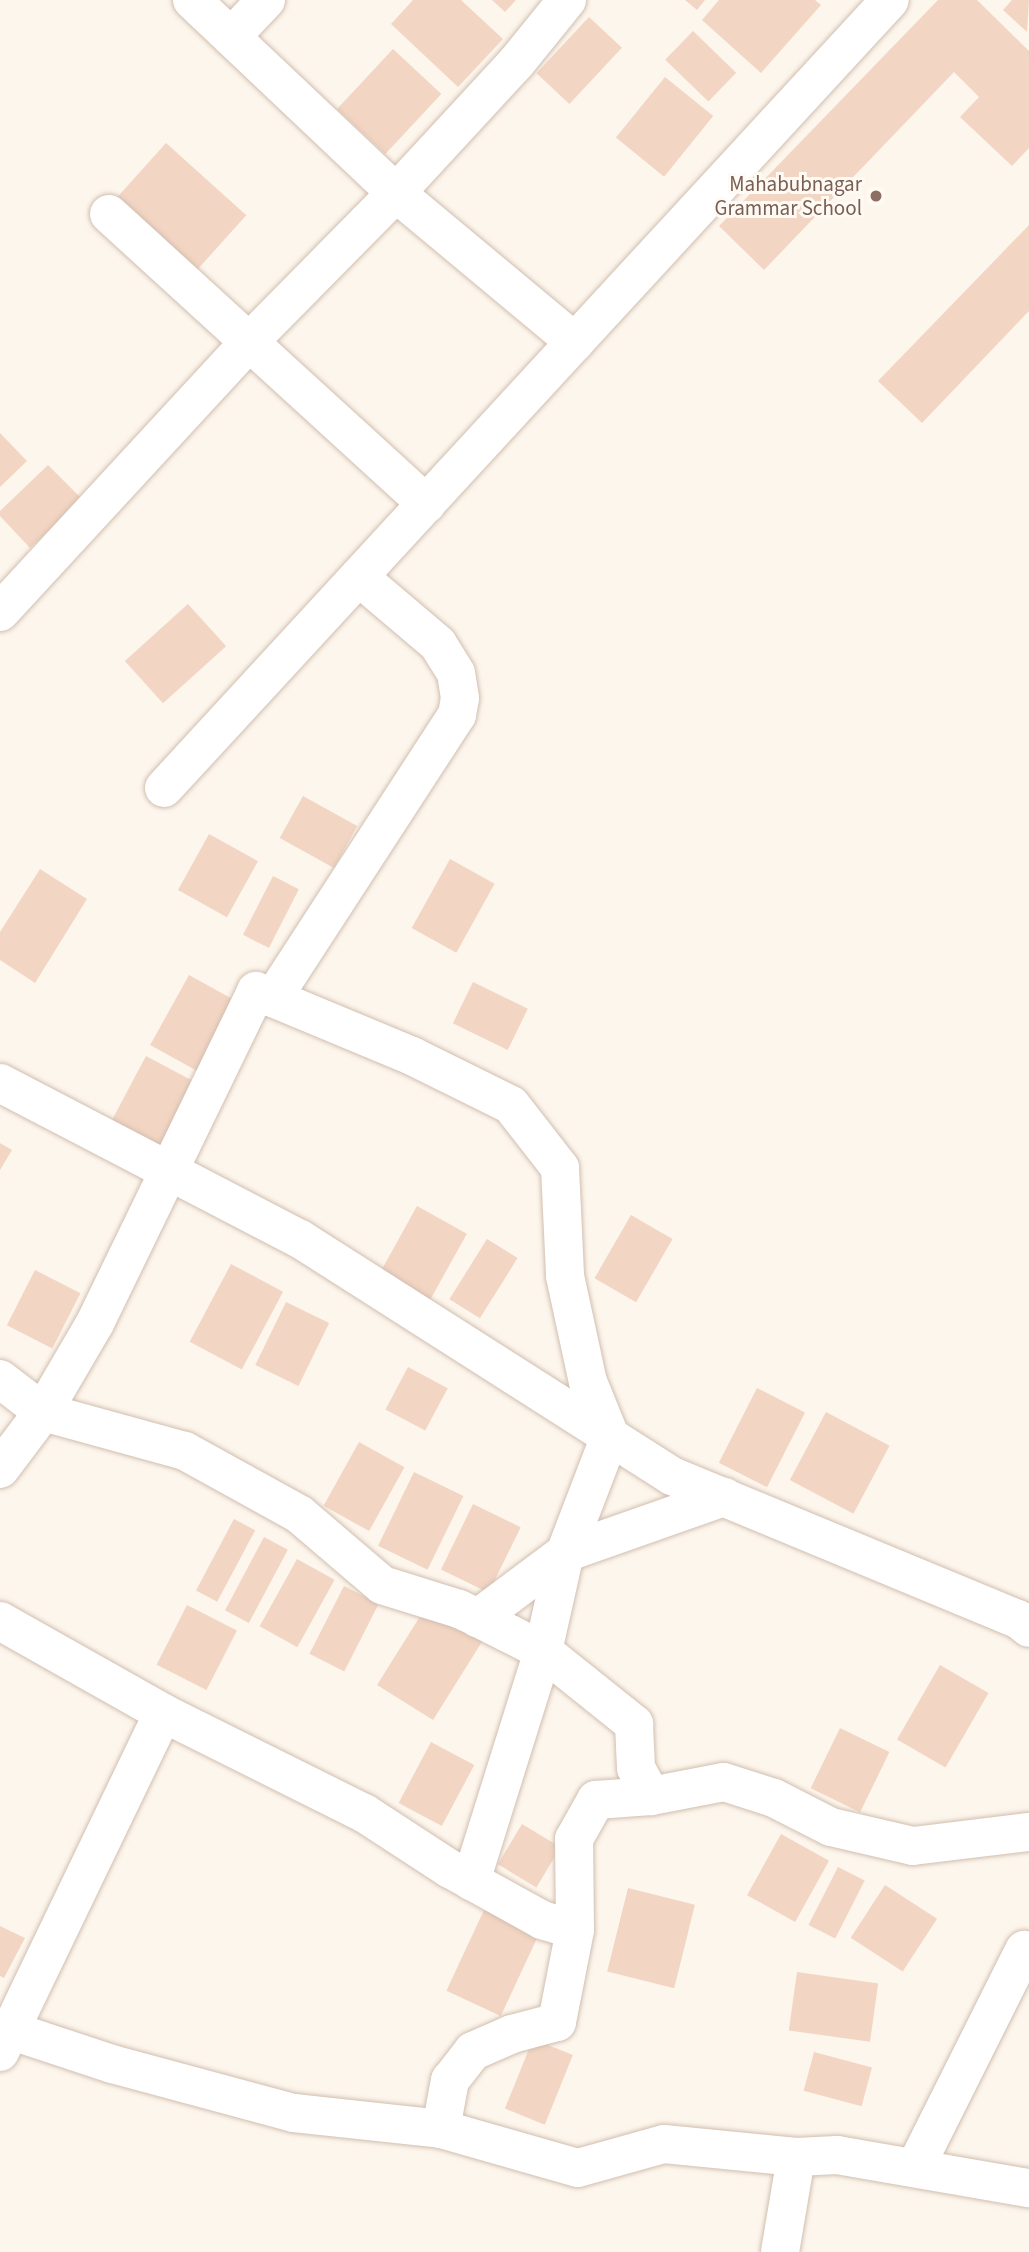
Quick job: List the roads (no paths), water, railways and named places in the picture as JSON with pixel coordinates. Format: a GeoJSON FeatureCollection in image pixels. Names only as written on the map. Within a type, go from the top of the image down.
{"type":"FeatureCollection","features":[{"type":"Feature","properties":{"kind":"street"},"geometry":{"type":"LineString","coordinates":[[192,0],[396,193],[575,342]]}},
{"type":"Feature","properties":{"kind":"street"},"geometry":{"type":"LineString","coordinates":[[231,37],[266,0]]}},
{"type":"Feature","properties":{"kind":"street"},"geometry":{"type":"LineString","coordinates":[[0,612],[249,342],[396,193],[516,64],[567,0]]}},
{"type":"Feature","properties":{"kind":"street"},"geometry":{"type":"LineString","coordinates":[[164,788],[890,0]]}},
{"type":"Feature","properties":{"kind":"street"},"geometry":{"type":"LineString","coordinates":[[108,214],[427,503]]}},
{"type":"Feature","properties":{"kind":"street"},"geometry":{"type":"LineString","coordinates":[[273,998],[457,715],[460,698],[456,673],[438,644],[359,577]]}},
{"type":"Feature","properties":{"kind":"street"},"geometry":{"type":"LineString","coordinates":[[0,1469],[43,1412],[95,1323],[256,991],[412,1056],[511,1105],[560,1168],[565,1276],[588,1382],[610,1436],[565,1553],[543,1651],[471,1881]]}},
{"type":"Feature","properties":{"kind":"street"},"geometry":{"type":"LineString","coordinates":[[0,1083],[300,1239],[672,1476],[1018,1619],[1029,1628]]}},
{"type":"Feature","properties":{"kind":"street"},"geometry":{"type":"LineString","coordinates":[[0,1379],[43,1412],[185,1451],[299,1514],[382,1585],[459,1609],[543,1651],[634,1724],[636,1768],[651,1796]]}},
{"type":"Feature","properties":{"kind":"street"},"geometry":{"type":"LineString","coordinates":[[478,1618],[565,1553],[724,1497]]}},
{"type":"Feature","properties":{"kind":"street"},"geometry":{"type":"LineString","coordinates":[[0,1621],[163,1713],[365,1813],[471,1881],[542,1920],[575,1930]]}},
{"type":"Feature","properties":{"kind":"street"},"geometry":{"type":"LineString","coordinates":[[163,1713],[3,2036],[294,2113],[441,2129],[578,2168],[664,2144],[796,2157],[837,2155],[1029,2188]]}},
{"type":"Feature","properties":{"kind":"street"},"geometry":{"type":"LineString","coordinates":[[441,2129],[450,2080],[473,2050],[512,2034],[557,2022],[575,1930],[574,1839],[596,1800],[651,1796],[724,1782],[774,1798],[831,1827],[912,1846],[1029,1832]]}},
{"type":"Feature","properties":{"kind":"street"},"geometry":{"type":"LineString","coordinates":[[915,2168],[1027,1944]]}},
{"type":"Feature","properties":{"kind":"street"},"geometry":{"type":"LineString","coordinates":[[780,2252],[796,2157]]}},
{"type":"Feature","properties":{"kind":"place","name":"Mahabubnagar Grammar School"},"geometry":{"type":"Point","coordinates":[876,196]}}]}
